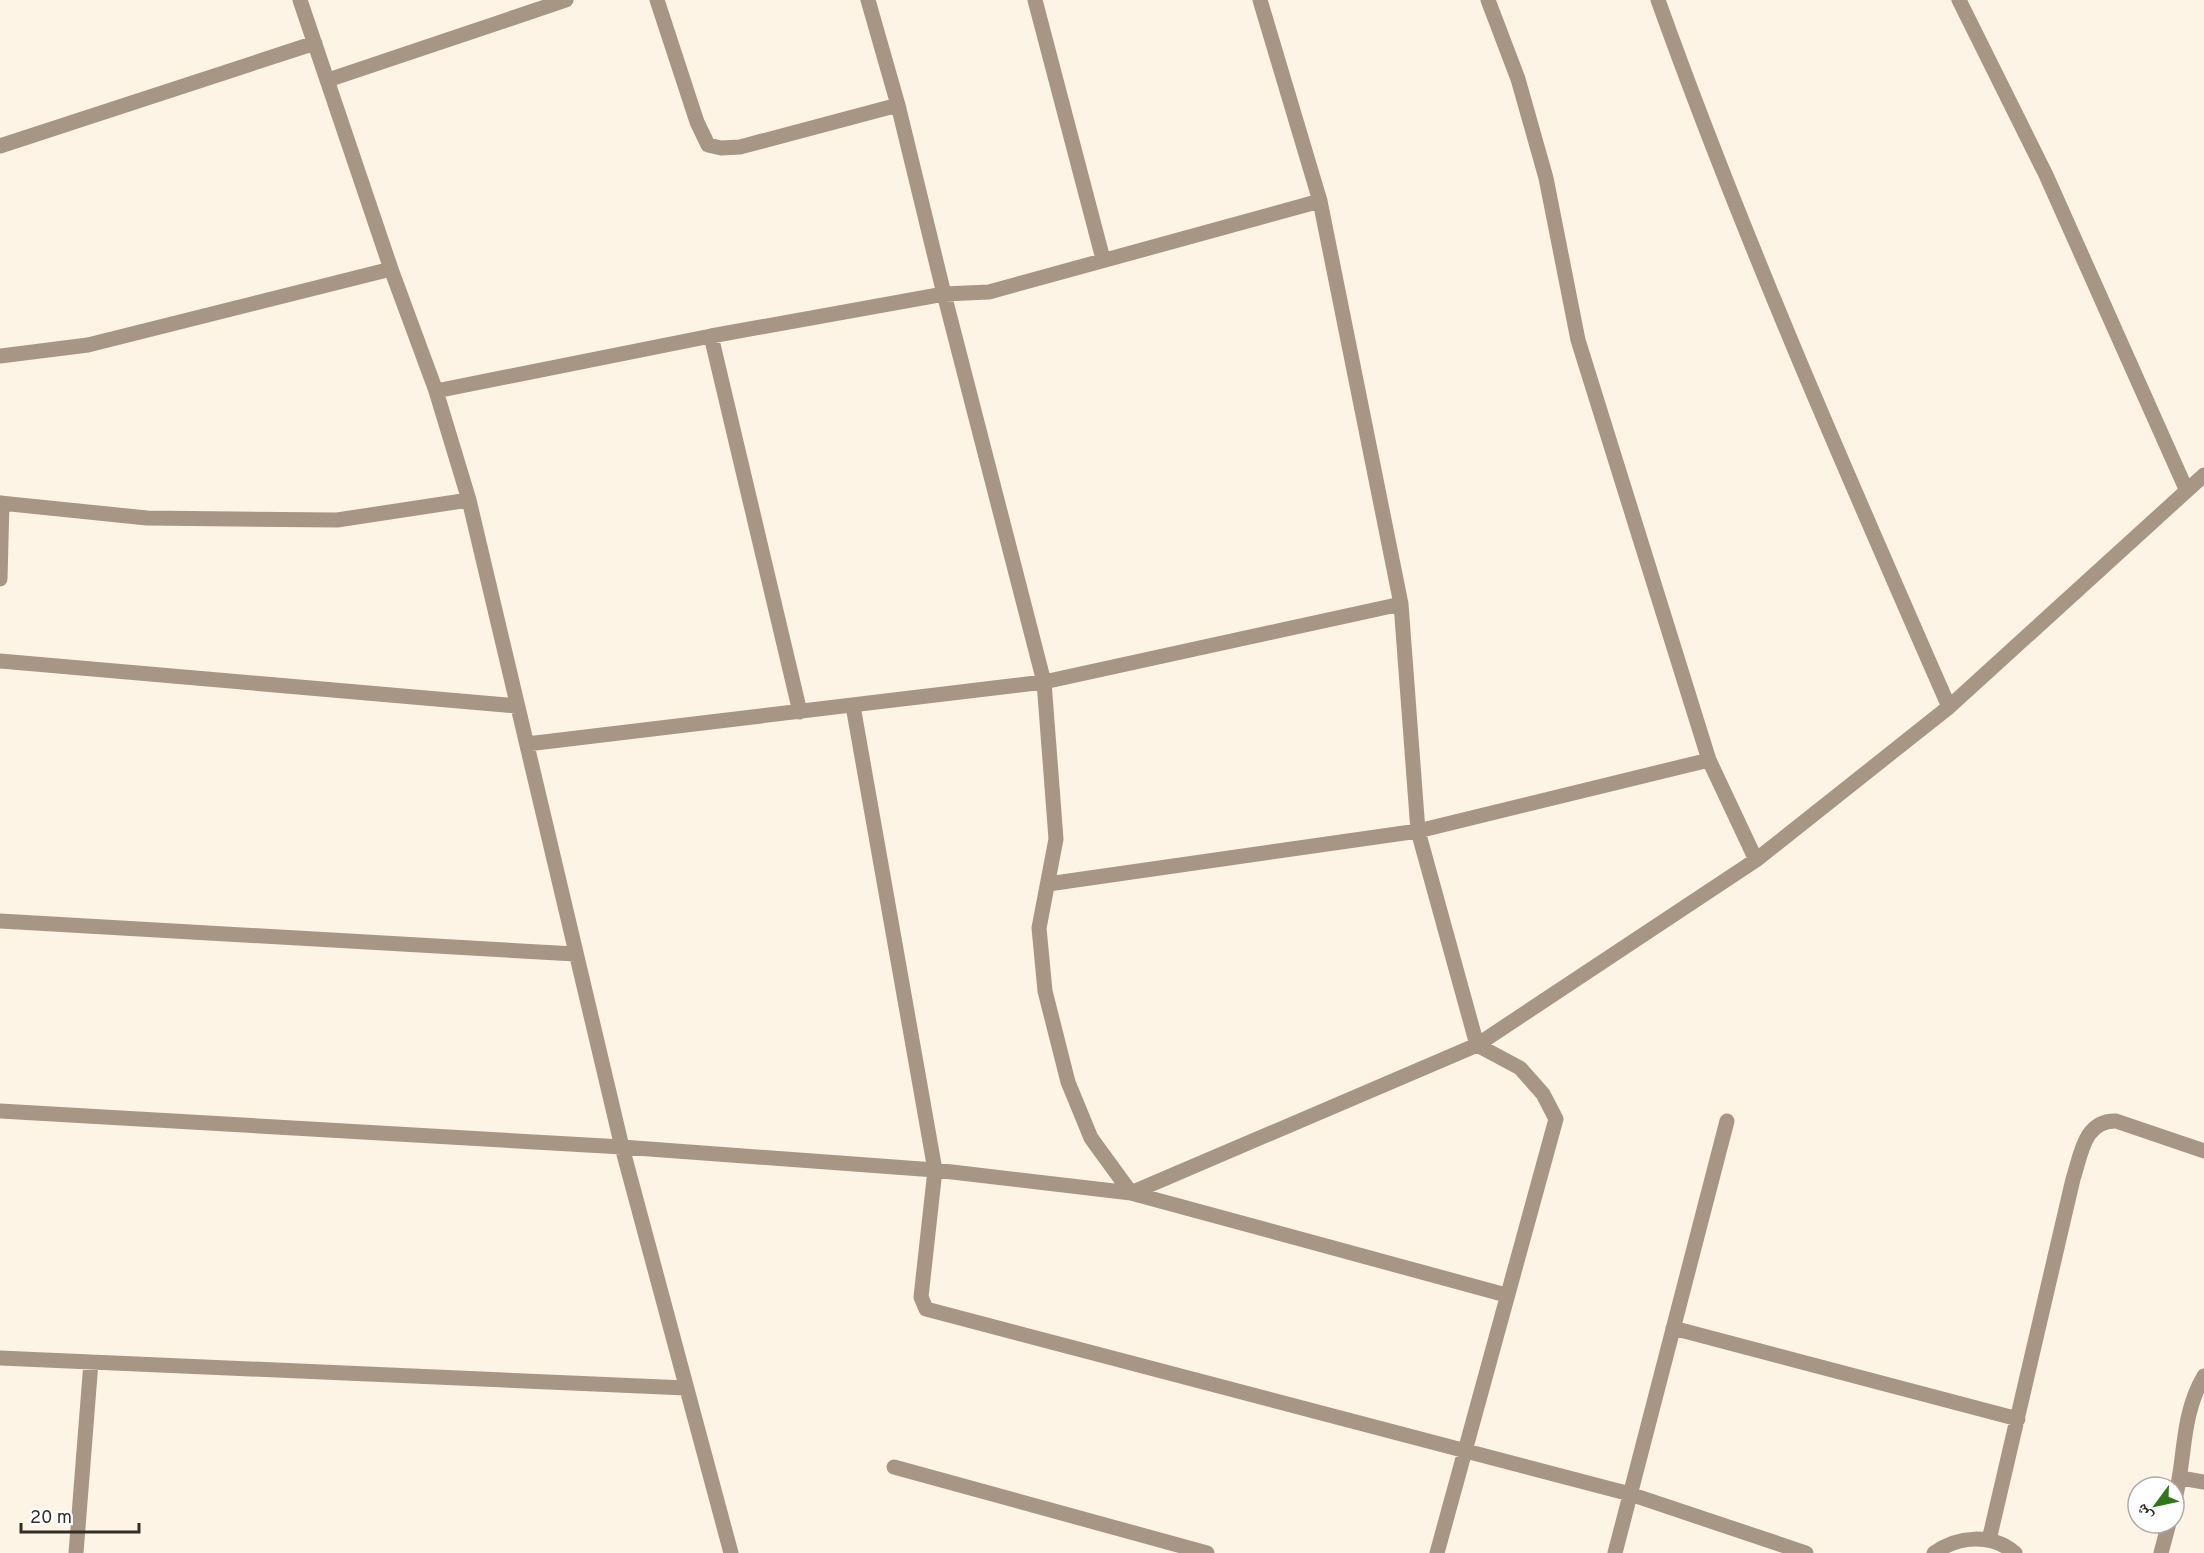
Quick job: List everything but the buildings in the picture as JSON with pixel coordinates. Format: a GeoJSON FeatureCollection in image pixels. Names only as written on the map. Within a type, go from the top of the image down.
{"type":"FeatureCollection","features":[{"type":"Feature","properties":{"kind":"street"},"geometry":{"type":"LineString","coordinates":[[300,0],[391,269],[436,391],[469,500],[622,1147],[731,1553]]}},
{"type":"Feature","properties":{"kind":"street"},"geometry":{"type":"LineString","coordinates":[[328,80],[566,0]]}},
{"type":"Feature","properties":{"kind":"street"},"geometry":{"type":"LineString","coordinates":[[657,0],[697,122],[708,145],[721,148],[740,147],[898,105]]}},
{"type":"Feature","properties":{"kind":"street"},"geometry":{"type":"LineString","coordinates":[[868,0],[898,105],[1044,682],[1056,838],[1039,928],[1044,980],[1068,1082],[1091,1138],[1131,1193]]}},
{"type":"Feature","properties":{"kind":"street"},"geometry":{"type":"LineString","coordinates":[[1035,0],[1103,259]]}},
{"type":"Feature","properties":{"kind":"street"},"geometry":{"type":"LineString","coordinates":[[1260,0],[1320,201],[1401,604],[1418,831],[1477,1045],[1520,1068],[1543,1094],[1556,1119],[1506,1295],[1467,1451],[1437,1553]]}},
{"type":"Feature","properties":{"kind":"street"},"geometry":{"type":"LineString","coordinates":[[1488,0],[1518,79],[1546,178],[1578,340],[1709,760],[1756,860]]}},
{"type":"Feature","properties":{"kind":"street"},"geometry":{"type":"LineString","coordinates":[[1658,0],[1690,88],[1845,471],[1949,707]]}},
{"type":"Feature","properties":{"kind":"street"},"geometry":{"type":"LineString","coordinates":[[1959,0],[2046,175],[2186,489]]}},
{"type":"Feature","properties":{"kind":"street"},"geometry":{"type":"LineString","coordinates":[[0,146],[315,43]]}},
{"type":"Feature","properties":{"kind":"street"},"geometry":{"type":"LineString","coordinates":[[436,391],[711,336],[944,294],[989,292],[1320,201]]}},
{"type":"Feature","properties":{"kind":"street"},"geometry":{"type":"LineString","coordinates":[[0,356],[88,345],[391,269]]}},
{"type":"Feature","properties":{"kind":"street"},"geometry":{"type":"LineString","coordinates":[[711,336],[800,712]]}},
{"type":"Feature","properties":{"kind":"street"},"geometry":{"type":"LineString","coordinates":[[1131,1193],[1477,1045],[1756,860],[1949,707],[2204,475]]}},
{"type":"Feature","properties":{"kind":"street"},"geometry":{"type":"LineString","coordinates":[[0,579],[1,503],[147,518],[337,520],[469,500]]}},
{"type":"Feature","properties":{"kind":"street"},"geometry":{"type":"LineString","coordinates":[[527,744],[1044,682],[1401,604]]}},
{"type":"Feature","properties":{"kind":"street"},"geometry":{"type":"LineString","coordinates":[[0,661],[517,706]]}},
{"type":"Feature","properties":{"kind":"street"},"geometry":{"type":"LineString","coordinates":[[853,706],[935,1170],[921,1297],[926,1309],[1629,1494],[1784,1550],[1806,1553]]}},
{"type":"Feature","properties":{"kind":"street"},"geometry":{"type":"LineString","coordinates":[[1048,884],[1418,831],[1709,760]]}},
{"type":"Feature","properties":{"kind":"street"},"geometry":{"type":"LineString","coordinates":[[0,921],[575,954]]}},
{"type":"Feature","properties":{"kind":"street"},"geometry":{"type":"LineString","coordinates":[[0,1111],[622,1147],[935,1170],[1131,1193],[1506,1295]]}},
{"type":"Feature","properties":{"kind":"street"},"geometry":{"type":"LineString","coordinates":[[1989,1540],[2073,1179],[2086,1137],[2096,1124],[2104,1120],[2116,1121],[2204,1151]]}},
{"type":"Feature","properties":{"kind":"street"},"geometry":{"type":"LineString","coordinates":[[1615,1553],[1727,1121]]}},
{"type":"Feature","properties":{"kind":"street"},"geometry":{"type":"LineString","coordinates":[[1673,1328],[2018,1419]]}},
{"type":"Feature","properties":{"kind":"street"},"geometry":{"type":"LineString","coordinates":[[0,1358],[687,1388]]}},
{"type":"Feature","properties":{"kind":"street"},"geometry":{"type":"LineString","coordinates":[[75,1553],[91,1362]]}},
{"type":"Feature","properties":{"kind":"street"},"geometry":{"type":"LineString","coordinates":[[2181,1475],[2182,1443],[2187,1415],[2194,1393],[2204,1377]]}},
{"type":"Feature","properties":{"kind":"street"},"geometry":{"type":"LineString","coordinates":[[894,1467],[1207,1553]]}},
{"type":"Feature","properties":{"kind":"street"},"geometry":{"type":"LineString","coordinates":[[2186,1479],[2204,1482]]}},
{"type":"Feature","properties":{"kind":"street"},"geometry":{"type":"LineString","coordinates":[[2161,1553],[2166,1535]]}},
{"type":"Feature","properties":{"kind":"street"},"geometry":{"type":"LineString","coordinates":[[1934,1553],[1945,1545],[1967,1539],[1989,1540],[2015,1553]]}}]}
